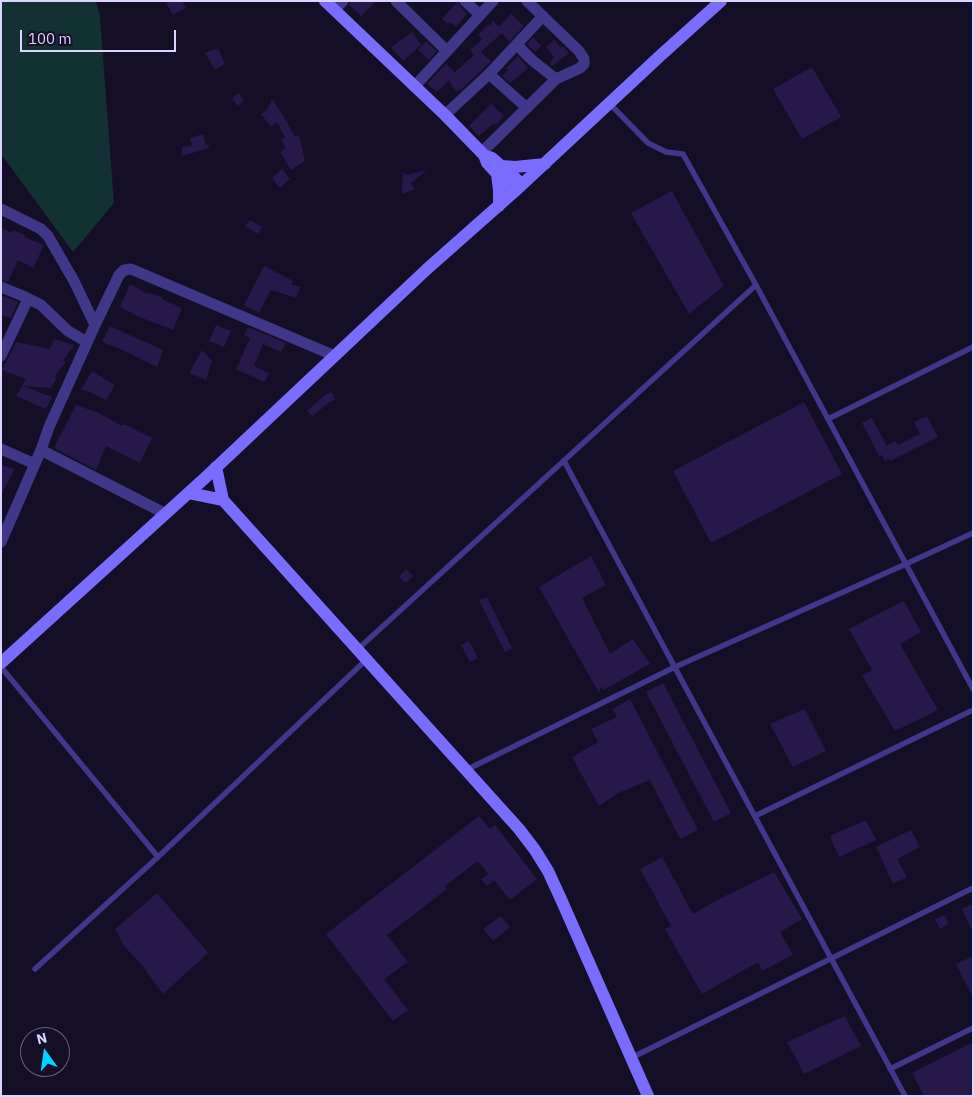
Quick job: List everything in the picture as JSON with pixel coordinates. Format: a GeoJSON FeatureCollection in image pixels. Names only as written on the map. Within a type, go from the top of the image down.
{"type":"FeatureCollection","features":[{"type":"Feature","properties":{"kind":"street"},"geometry":{"type":"LineString","coordinates":[[325,1],[339,6],[414,87],[482,154],[487,163],[499,170],[518,188]]}},
{"type":"Feature","properties":{"kind":"street"},"geometry":{"type":"LineString","coordinates":[[396,1],[447,51]]}},
{"type":"Feature","properties":{"kind":"street"},"geometry":{"type":"LineString","coordinates":[[465,1],[480,15]]}},
{"type":"Feature","properties":{"kind":"street"},"geometry":{"type":"LineString","coordinates":[[414,87],[493,1]]}},
{"type":"Feature","properties":{"kind":"street"},"geometry":{"type":"LineString","coordinates":[[482,154],[556,79],[580,68],[584,64],[584,59],[579,51],[527,1]]}},
{"type":"Feature","properties":{"kind":"street"},"geometry":{"type":"LineString","coordinates":[[1,665],[166,514],[427,269],[499,206],[721,1]]}},
{"type":"Feature","properties":{"kind":"street"},"geometry":{"type":"LineString","coordinates":[[444,115],[489,74],[543,16]]}},
{"type":"Feature","properties":{"kind":"street"},"geometry":{"type":"LineString","coordinates":[[517,45],[556,79]]}},
{"type":"Feature","properties":{"kind":"street"},"geometry":{"type":"LineString","coordinates":[[489,74],[527,108]]}},
{"type":"Feature","properties":{"kind":"street"},"geometry":{"type":"LineString","coordinates":[[499,170],[544,164]]}},
{"type":"Feature","properties":{"kind":"street"},"geometry":{"type":"LineString","coordinates":[[499,170],[499,206]]}},
{"type":"Feature","properties":{"kind":"street"},"geometry":{"type":"LineString","coordinates":[[1,209],[41,229],[48,236],[74,282],[95,325]]}},
{"type":"Feature","properties":{"kind":"street"},"geometry":{"type":"LineString","coordinates":[[1,542],[87,342],[119,275],[124,270],[131,269],[335,356]]}},
{"type":"Feature","properties":{"kind":"street"},"geometry":{"type":"LineString","coordinates":[[1,287],[41,305],[68,330],[87,342]]}},
{"type":"Feature","properties":{"kind":"street"},"geometry":{"type":"LineString","coordinates":[[1,356],[28,299]]}},
{"type":"Feature","properties":{"kind":"street"},"geometry":{"type":"LineString","coordinates":[[1,449],[34,464]]}},
{"type":"Feature","properties":{"kind":"street"},"geometry":{"type":"LineString","coordinates":[[42,450],[166,514]]}},
{"type":"Feature","properties":{"kind":"street"},"geometry":{"type":"LineString","coordinates":[[216,467],[223,500],[536,850],[548,871],[648,1096]]}},
{"type":"Feature","properties":{"kind":"street"},"geometry":{"type":"LineString","coordinates":[[188,493],[223,500]]}},
{"type":"Feature","properties":{"kind":"lane"},"geometry":{"type":"LineString","coordinates":[[610,104],[648,143],[666,152],[683,154],[756,285],[973,689]]}},
{"type":"Feature","properties":{"kind":"lane"},"geometry":{"type":"LineString","coordinates":[[358,649],[756,285]]}},
{"type":"Feature","properties":{"kind":"lane"},"geometry":{"type":"LineString","coordinates":[[828,419],[973,347]]}},
{"type":"Feature","properties":{"kind":"lane"},"geometry":{"type":"LineString","coordinates":[[564,461],[904,1096]]}},
{"type":"Feature","properties":{"kind":"lane"},"geometry":{"type":"LineString","coordinates":[[466,770],[675,667],[973,533]]}},
{"type":"Feature","properties":{"kind":"lane"},"geometry":{"type":"LineString","coordinates":[[35,969],[158,857],[367,659]]}},
{"type":"Feature","properties":{"kind":"lane"},"geometry":{"type":"LineString","coordinates":[[1,665],[158,857]]}},
{"type":"Feature","properties":{"kind":"lane"},"geometry":{"type":"LineString","coordinates":[[755,816],[973,710]]}},
{"type":"Feature","properties":{"kind":"lane"},"geometry":{"type":"LineString","coordinates":[[631,1058],[973,888]]}},
{"type":"Feature","properties":{"kind":"lane"},"geometry":{"type":"LineString","coordinates":[[890,1069],[973,1028]]}},
{"type":"Feature","properties":{"kind":"green space"},"geometry":{"type":"Polygon","coordinates":[[[1,1],[96,1],[100,17],[114,203],[73,252],[1,154],[1,1]]]}},
{"type":"Feature","properties":{"kind":"building"},"geometry":{"type":"Polygon","coordinates":[[[165,1],[182,1],[186,8],[173,15],[165,1]]]}},
{"type":"Feature","properties":{"kind":"building"},"geometry":{"type":"Polygon","coordinates":[[[350,1],[376,1],[361,16],[349,5],[350,1]]]}},
{"type":"Feature","properties":{"kind":"building"},"geometry":{"type":"Polygon","coordinates":[[[458,1],[467,14],[456,27],[442,19],[458,1]]]}},
{"type":"Feature","properties":{"kind":"building"},"geometry":{"type":"Polygon","coordinates":[[[511,14],[524,26],[509,42],[502,33],[481,52],[491,61],[462,89],[456,92],[449,80],[437,92],[427,84],[446,64],[455,72],[474,55],[470,50],[482,39],[478,35],[488,24],[489,26],[493,21],[499,27],[511,14]]]}},
{"type":"Feature","properties":{"kind":"building"},"geometry":{"type":"Polygon","coordinates":[[[412,32],[421,45],[403,61],[391,47],[412,32]]]}},
{"type":"Feature","properties":{"kind":"building"},"geometry":{"type":"Polygon","coordinates":[[[533,37],[541,46],[535,52],[527,44],[533,37]]]}},
{"type":"Feature","properties":{"kind":"building"},"geometry":{"type":"Polygon","coordinates":[[[554,40],[569,53],[552,66],[549,64],[554,57],[546,47],[554,40]]]}},
{"type":"Feature","properties":{"kind":"building"},"geometry":{"type":"Polygon","coordinates":[[[426,41],[437,51],[429,60],[418,50],[426,41]]]}},
{"type":"Feature","properties":{"kind":"building"},"geometry":{"type":"Polygon","coordinates":[[[218,48],[225,64],[215,70],[205,53],[218,48]]]}},
{"type":"Feature","properties":{"kind":"building"},"geometry":{"type":"Polygon","coordinates":[[[518,56],[528,68],[510,83],[502,76],[508,70],[506,68],[518,56]]]}},
{"type":"Feature","properties":{"kind":"building"},"geometry":{"type":"Polygon","coordinates":[[[812,67],[841,117],[802,139],[773,89],[812,67]]]}},
{"type":"Feature","properties":{"kind":"building"},"geometry":{"type":"Polygon","coordinates":[[[239,93],[244,101],[238,106],[232,98],[239,93]]]}},
{"type":"Feature","properties":{"kind":"building"},"geometry":{"type":"Polygon","coordinates":[[[272,99],[295,137],[299,136],[305,161],[291,170],[280,152],[286,148],[281,140],[285,138],[277,122],[271,127],[261,114],[267,110],[272,99]]]}},
{"type":"Feature","properties":{"kind":"building"},"geometry":{"type":"Polygon","coordinates":[[[491,104],[504,116],[496,125],[494,123],[479,136],[469,126],[491,104]]]}},
{"type":"Feature","properties":{"kind":"building"},"geometry":{"type":"Polygon","coordinates":[[[203,134],[206,145],[209,145],[209,148],[182,156],[182,147],[192,146],[190,138],[203,134]]]}},
{"type":"Feature","properties":{"kind":"building"},"geometry":{"type":"Polygon","coordinates":[[[282,169],[290,179],[280,188],[272,178],[282,169]]]}},
{"type":"Feature","properties":{"kind":"building"},"geometry":{"type":"Polygon","coordinates":[[[427,170],[411,183],[414,189],[403,194],[403,171],[405,175],[427,170]]]}},
{"type":"Feature","properties":{"kind":"building"},"geometry":{"type":"Polygon","coordinates":[[[672,191],[724,286],[689,314],[631,213],[672,191]]]}},
{"type":"Feature","properties":{"kind":"building"},"geometry":{"type":"Polygon","coordinates":[[[250,220],[262,227],[258,234],[245,226],[250,220]]]}},
{"type":"Feature","properties":{"kind":"building"},"geometry":{"type":"Polygon","coordinates":[[[1,228],[12,233],[13,230],[25,235],[24,237],[44,245],[33,268],[18,260],[8,282],[1,280],[1,228]]]}},
{"type":"Feature","properties":{"kind":"building"},"geometry":{"type":"Polygon","coordinates":[[[264,266],[293,281],[291,284],[300,287],[296,298],[271,290],[259,313],[244,305],[264,266]]]}},
{"type":"Feature","properties":{"kind":"building"},"geometry":{"type":"Polygon","coordinates":[[[130,284],[148,294],[162,297],[162,299],[182,308],[173,330],[120,307],[130,284]]]}},
{"type":"Feature","properties":{"kind":"building"},"geometry":{"type":"Polygon","coordinates":[[[1,295],[18,302],[11,318],[1,315],[1,295]]]}},
{"type":"Feature","properties":{"kind":"building"},"geometry":{"type":"Polygon","coordinates":[[[216,325],[231,331],[224,347],[209,341],[216,325]]]}},
{"type":"Feature","properties":{"kind":"building"},"geometry":{"type":"Polygon","coordinates":[[[110,326],[163,350],[157,367],[102,342],[110,326]]]}},
{"type":"Feature","properties":{"kind":"building"},"geometry":{"type":"Polygon","coordinates":[[[248,327],[286,343],[281,352],[263,344],[254,366],[269,373],[265,382],[236,369],[250,338],[244,335],[248,327]]]}},
{"type":"Feature","properties":{"kind":"building"},"geometry":{"type":"Polygon","coordinates":[[[54,339],[74,345],[63,361],[66,362],[54,377],[57,377],[51,388],[22,386],[26,379],[2,370],[16,342],[50,349],[54,339]]]}},
{"type":"Feature","properties":{"kind":"building"},"geometry":{"type":"Polygon","coordinates":[[[202,350],[212,361],[206,380],[189,373],[202,350]]]}},
{"type":"Feature","properties":{"kind":"building"},"geometry":{"type":"Polygon","coordinates":[[[92,371],[115,385],[106,400],[88,391],[81,390],[92,371]]]}},
{"type":"Feature","properties":{"kind":"building"},"geometry":{"type":"Polygon","coordinates":[[[22,386],[52,397],[46,409],[16,396],[22,386]]]}},
{"type":"Feature","properties":{"kind":"building"},"geometry":{"type":"Polygon","coordinates":[[[332,392],[335,400],[312,416],[307,411],[325,395],[332,392]]]}},
{"type":"Feature","properties":{"kind":"building"},"geometry":{"type":"Polygon","coordinates":[[[804,402],[842,474],[711,543],[673,471],[804,402]]]}},
{"type":"Feature","properties":{"kind":"building"},"geometry":{"type":"Polygon","coordinates":[[[76,405],[99,413],[122,426],[124,424],[152,438],[140,463],[106,446],[96,470],[54,448],[76,405]]]}},
{"type":"Feature","properties":{"kind":"building"},"geometry":{"type":"Polygon","coordinates":[[[927,416],[938,437],[890,461],[889,459],[885,461],[882,455],[879,456],[862,423],[872,418],[887,446],[896,441],[898,445],[920,434],[914,422],[927,416]]]}},
{"type":"Feature","properties":{"kind":"building"},"geometry":{"type":"Polygon","coordinates":[[[1,465],[15,469],[1,494],[1,465]]]}},
{"type":"Feature","properties":{"kind":"building"},"geometry":{"type":"Polygon","coordinates":[[[591,556],[606,585],[582,598],[610,654],[633,639],[650,664],[603,690],[601,686],[599,693],[539,587],[591,556]]]}},
{"type":"Feature","properties":{"kind":"building"},"geometry":{"type":"Polygon","coordinates":[[[406,569],[413,576],[406,583],[399,577],[406,569]]]}},
{"type":"Feature","properties":{"kind":"building"},"geometry":{"type":"Polygon","coordinates":[[[487,597],[512,648],[505,652],[479,600],[487,597]]]}},
{"type":"Feature","properties":{"kind":"building"},"geometry":{"type":"Polygon","coordinates":[[[904,601],[921,632],[900,644],[938,710],[895,731],[862,675],[872,670],[849,629],[904,601]]]}},
{"type":"Feature","properties":{"kind":"building"},"geometry":{"type":"Polygon","coordinates":[[[469,641],[478,658],[470,662],[461,645],[469,641]]]}},
{"type":"Feature","properties":{"kind":"building"},"geometry":{"type":"Polygon","coordinates":[[[663,683],[731,813],[714,822],[646,692],[663,683]]]}},
{"type":"Feature","properties":{"kind":"building"},"geometry":{"type":"Polygon","coordinates":[[[630,699],[698,830],[680,839],[650,780],[618,793],[599,806],[572,757],[598,742],[591,729],[617,717],[612,709],[630,699]]]}},
{"type":"Feature","properties":{"kind":"building"},"geometry":{"type":"Polygon","coordinates":[[[805,709],[826,751],[793,767],[770,724],[805,709]]]}},
{"type":"Feature","properties":{"kind":"building"},"geometry":{"type":"Polygon","coordinates":[[[479,816],[490,829],[495,825],[537,879],[510,900],[494,880],[487,886],[481,879],[488,874],[478,861],[445,886],[447,889],[387,935],[408,962],[384,979],[408,1010],[393,1021],[326,934],[479,816]]]}},
{"type":"Feature","properties":{"kind":"building"},"geometry":{"type":"Polygon","coordinates":[[[866,820],[876,840],[839,857],[830,836],[866,820]]]}},
{"type":"Feature","properties":{"kind":"building"},"geometry":{"type":"Polygon","coordinates":[[[911,830],[920,847],[897,859],[907,877],[893,884],[876,847],[911,830]]]}},
{"type":"Feature","properties":{"kind":"building"},"geometry":{"type":"Polygon","coordinates":[[[662,857],[693,914],[774,872],[802,919],[780,932],[793,955],[762,971],[758,962],[702,994],[665,929],[671,926],[640,869],[662,857]]]}},
{"type":"Feature","properties":{"kind":"building"},"geometry":{"type":"Polygon","coordinates":[[[157,893],[208,953],[163,994],[142,965],[124,946],[115,929],[157,893]]]}},
{"type":"Feature","properties":{"kind":"building"},"geometry":{"type":"Polygon","coordinates":[[[973,904],[973,933],[962,909],[973,904]]]}},
{"type":"Feature","properties":{"kind":"building"},"geometry":{"type":"Polygon","coordinates":[[[944,915],[949,924],[940,929],[935,919],[944,915]]]}},
{"type":"Feature","properties":{"kind":"building"},"geometry":{"type":"Polygon","coordinates":[[[501,916],[510,927],[493,941],[483,929],[501,916]]]}},
{"type":"Feature","properties":{"kind":"building"},"geometry":{"type":"Polygon","coordinates":[[[973,956],[973,997],[956,964],[973,956]]]}},
{"type":"Feature","properties":{"kind":"building"},"geometry":{"type":"Polygon","coordinates":[[[845,1016],[861,1046],[804,1074],[787,1042],[845,1016]]]}},
{"type":"Feature","properties":{"kind":"building"},"geometry":{"type":"Polygon","coordinates":[[[973,1042],[973,1096],[924,1096],[912,1073],[973,1042]]]}}]}
